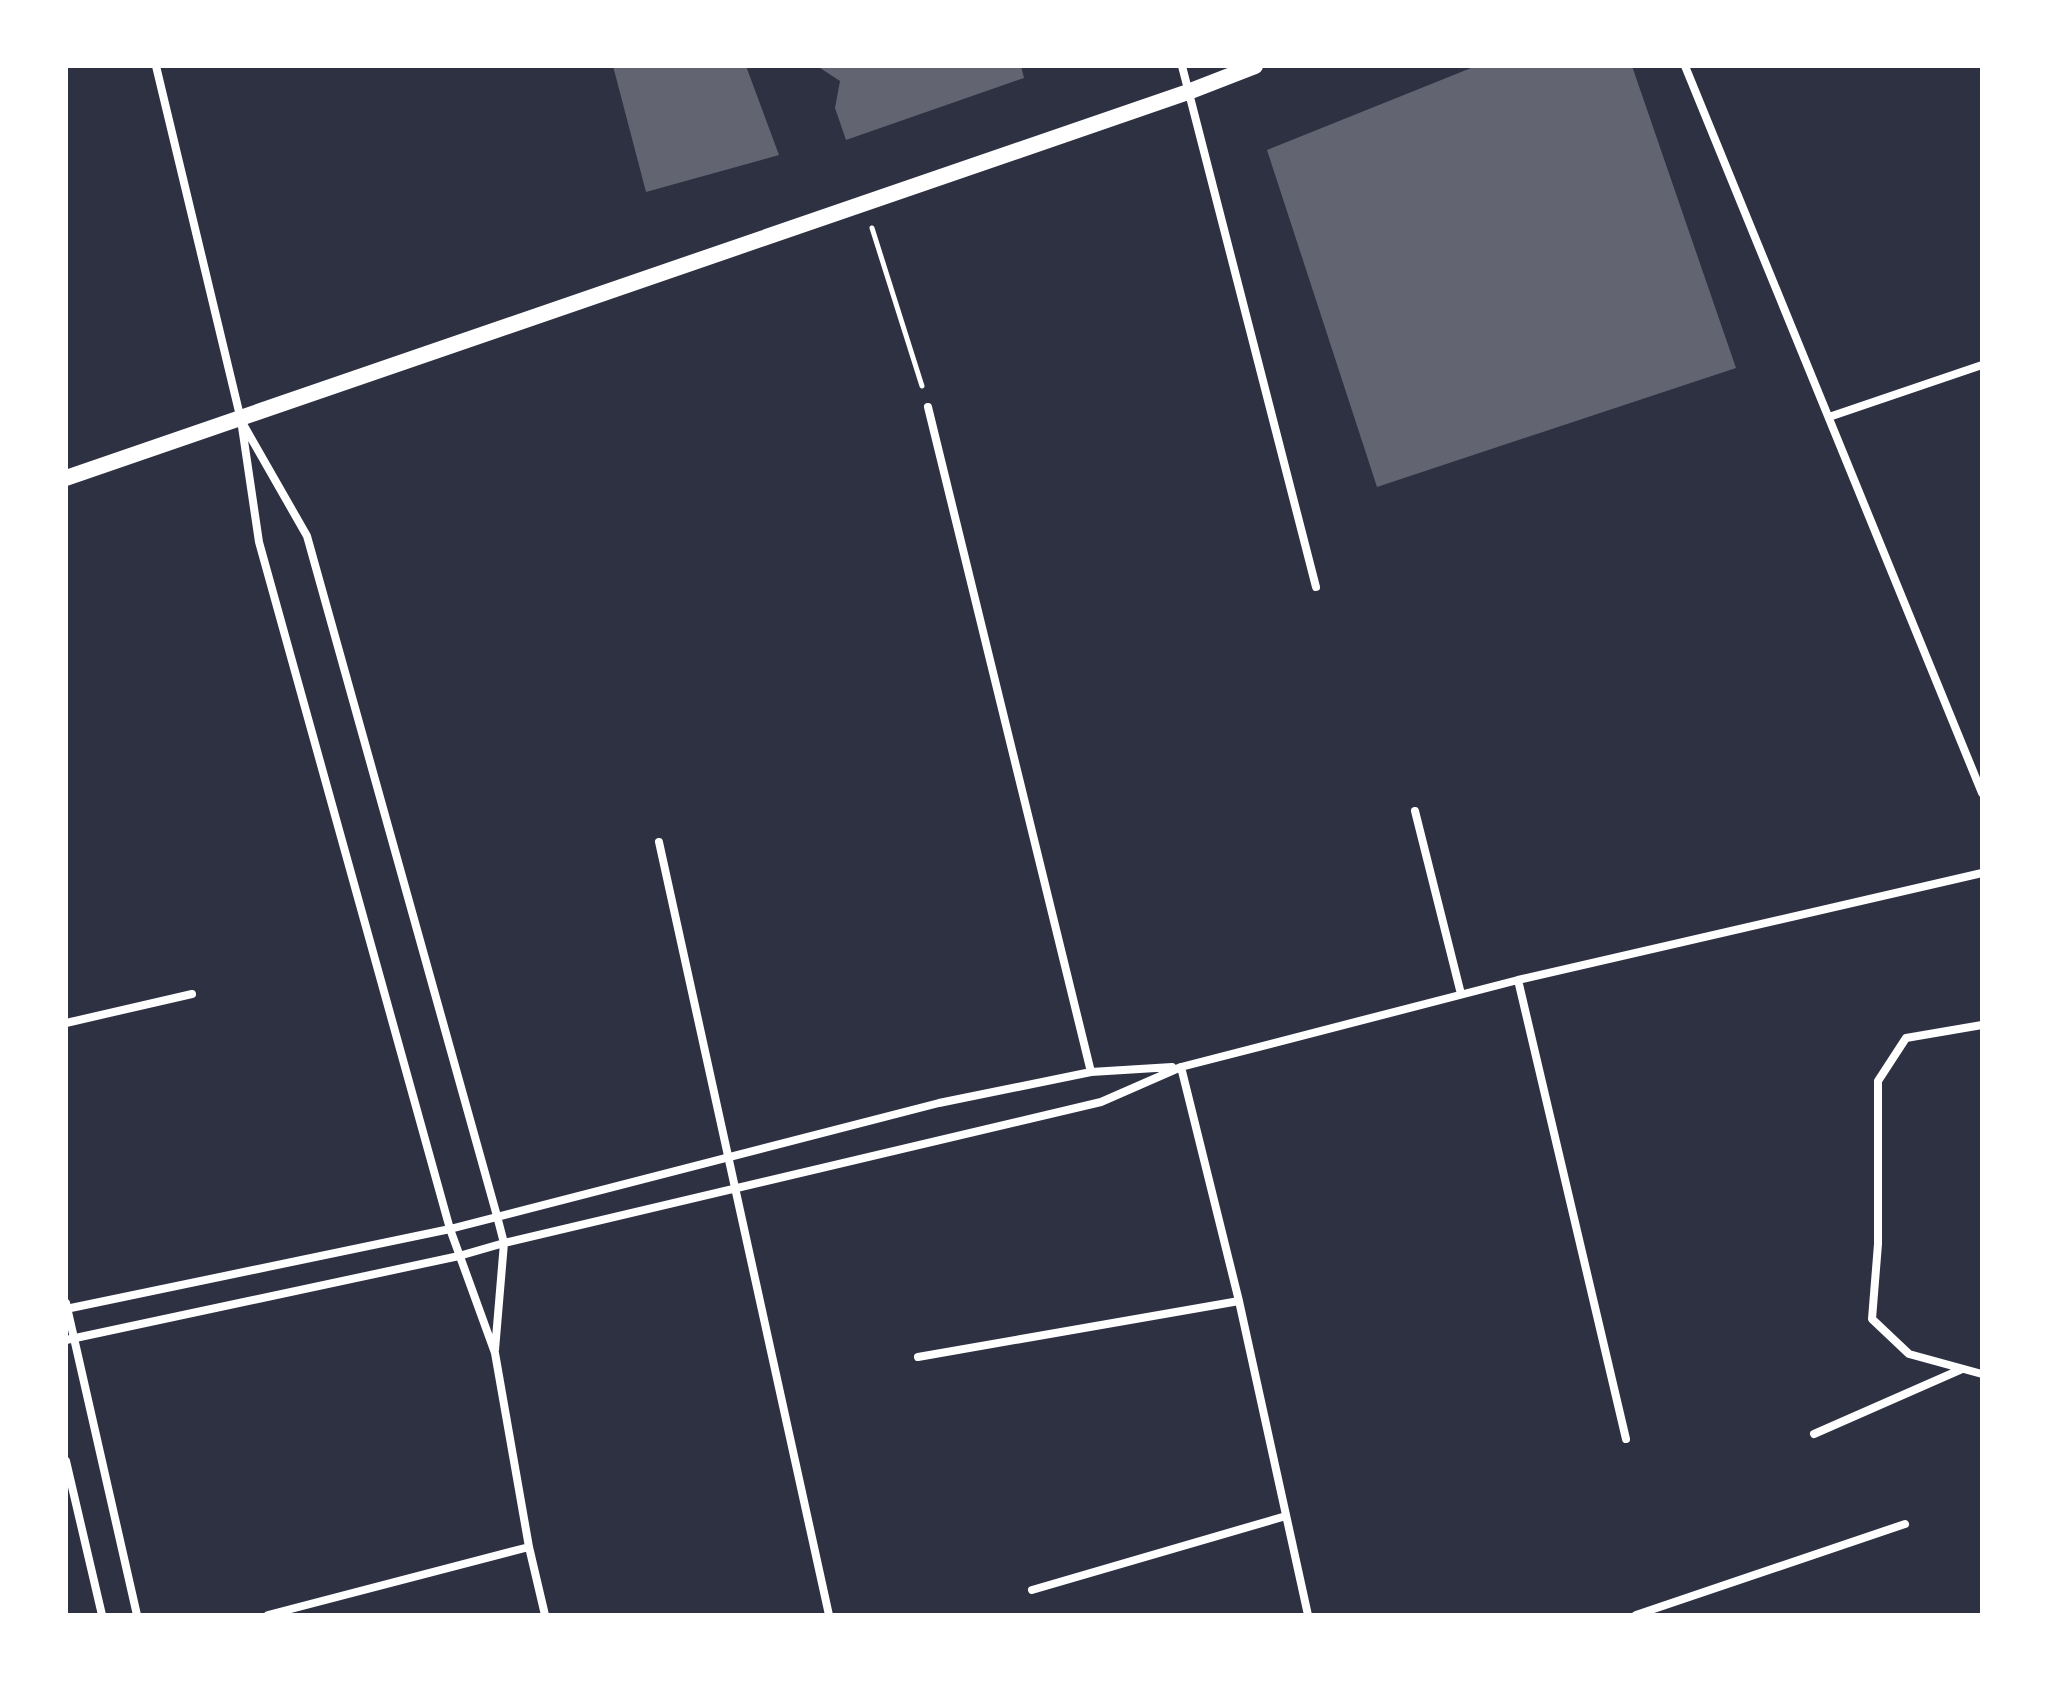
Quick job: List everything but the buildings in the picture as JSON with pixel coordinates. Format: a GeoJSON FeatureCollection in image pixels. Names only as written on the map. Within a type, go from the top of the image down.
{"type":"FeatureCollection","features":[{"type":"Feature","properties":{"kind":"main road"},"geometry":{"type":"LineString","coordinates":[[66,478],[1188,92],[1255,66]]}},
{"type":"Feature","properties":{"kind":"street"},"geometry":{"type":"LineString","coordinates":[[156,66],[241,420],[259,542],[450,1229],[495,1353],[529,1547],[545,1615]]}},
{"type":"Feature","properties":{"kind":"street"},"geometry":{"type":"LineString","coordinates":[[1182,66],[1316,587]]}},
{"type":"Feature","properties":{"kind":"street"},"geometry":{"type":"LineString","coordinates":[[1685,66],[1982,793]]}},
{"type":"Feature","properties":{"kind":"street"},"geometry":{"type":"LineString","coordinates":[[1829,417],[1982,365]]}},
{"type":"Feature","properties":{"kind":"street"},"geometry":{"type":"LineString","coordinates":[[928,407],[1091,1072]]}},
{"type":"Feature","properties":{"kind":"street"},"geometry":{"type":"LineString","coordinates":[[241,420],[307,536],[497,1216],[504,1243],[495,1353]]}},
{"type":"Feature","properties":{"kind":"street"},"geometry":{"type":"LineString","coordinates":[[1415,811],[1461,994]]}},
{"type":"Feature","properties":{"kind":"street"},"geometry":{"type":"LineString","coordinates":[[659,842],[829,1615]]}},
{"type":"Feature","properties":{"kind":"street"},"geometry":{"type":"LineString","coordinates":[[70,1339],[459,1256],[1101,1102],[1181,1067],[1461,994],[1982,873]]}},
{"type":"Feature","properties":{"kind":"street"},"geometry":{"type":"LineString","coordinates":[[1518,980],[1626,1439]]}},
{"type":"Feature","properties":{"kind":"street"},"geometry":{"type":"LineString","coordinates":[[66,1023],[192,994]]}},
{"type":"Feature","properties":{"kind":"street"},"geometry":{"type":"LineString","coordinates":[[1982,1025],[1906,1038],[1878,1081],[1878,1244],[1872,1319],[1909,1354],[1982,1374]]}},
{"type":"Feature","properties":{"kind":"street"},"geometry":{"type":"LineString","coordinates":[[137,1615],[70,1339],[66,1307],[450,1229],[939,1103],[1091,1072],[1181,1067]]}},
{"type":"Feature","properties":{"kind":"street"},"geometry":{"type":"LineString","coordinates":[[1181,1067],[1239,1301],[1308,1615]]}},
{"type":"Feature","properties":{"kind":"street"},"geometry":{"type":"LineString","coordinates":[[918,1357],[1239,1301]]}},
{"type":"Feature","properties":{"kind":"street"},"geometry":{"type":"LineString","coordinates":[[1814,1434],[1963,1369]]}},
{"type":"Feature","properties":{"kind":"street"},"geometry":{"type":"LineString","coordinates":[[66,1461],[102,1615]]}},
{"type":"Feature","properties":{"kind":"street"},"geometry":{"type":"LineString","coordinates":[[1032,1590],[1286,1516]]}},
{"type":"Feature","properties":{"kind":"street"},"geometry":{"type":"LineString","coordinates":[[1636,1615],[1905,1524]]}},
{"type":"Feature","properties":{"kind":"street"},"geometry":{"type":"LineString","coordinates":[[268,1615],[529,1547]]}},
{"type":"Feature","properties":{"kind":"path"},"geometry":{"type":"LineString","coordinates":[[864,204],[928,407]]}}]}
